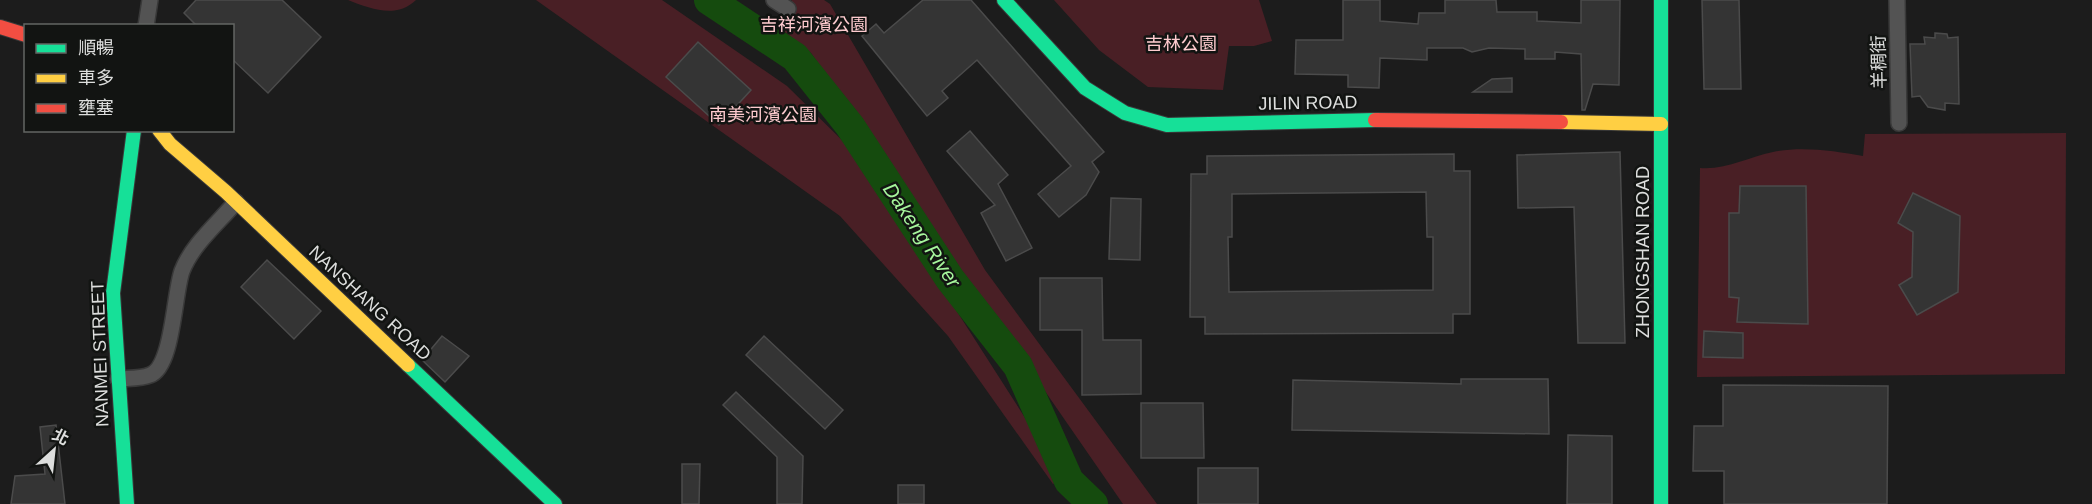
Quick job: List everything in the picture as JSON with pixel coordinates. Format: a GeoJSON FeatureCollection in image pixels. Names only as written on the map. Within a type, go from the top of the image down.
{"type":"FeatureCollection","features":[{"type":"Feature","properties":{"kind":"street"},"geometry":{"type":"LineString","coordinates":[[146,24],[150,0]]}},
{"type":"Feature","properties":{"kind":"street"},"geometry":{"type":"LineString","coordinates":[[774,0],[788,9]]}},
{"type":"Feature","properties":{"kind":"street","name":"JILIN ROAD"},"geometry":{"type":"LineString","coordinates":[[1004,0],[1085,88],[1125,113],[1167,125],[1342,119],[1661,124]]}},
{"type":"Feature","properties":{"kind":"street","name":"ZHONGSHAN ROAD"},"geometry":{"type":"LineString","coordinates":[[1661,0],[1661,504]]}},
{"type":"Feature","properties":{"kind":"street","name":"羊稠街"},"geometry":{"type":"LineString","coordinates":[[1897,0],[1899,123]]}},
{"type":"Feature","properties":{"kind":"street"},"geometry":{"type":"LineString","coordinates":[[0,27],[24,34]]}},
{"type":"Feature","properties":{"kind":"street","name":"NANMEI STREET"},"geometry":{"type":"LineString","coordinates":[[127,504],[113,293],[134,132]]}},
{"type":"Feature","properties":{"kind":"street","name":"NANSHANG ROAD"},"geometry":{"type":"LineString","coordinates":[[161,132],[170,144],[236,202],[555,504]]}},
{"type":"Feature","properties":{"kind":"street"},"geometry":{"type":"LineString","coordinates":[[118,379],[151,375],[160,366],[168,342],[181,274],[190,254],[236,202]]}},
{"type":"Feature","properties":{"kind":"green space"},"geometry":{"type":"Polygon","coordinates":[[[348,0],[416,0],[408,6],[392,11],[374,9],[348,0]]]}},
{"type":"Feature","properties":{"kind":"green space","name":"南美河濱公園"},"geometry":{"type":"Polygon","coordinates":[[[536,0],[662,0],[787,86],[856,154],[1063,477],[1053,484],[948,336],[840,216],[536,0]]]}},
{"type":"Feature","properties":{"kind":"green space","name":"吉祥河濱公園"},"geometry":{"type":"Polygon","coordinates":[[[792,0],[824,0],[830,4],[985,270],[1157,504],[1123,504],[811,53],[776,25],[792,0]]]}},
{"type":"Feature","properties":{"kind":"green space","name":"吉林公園"},"geometry":{"type":"Polygon","coordinates":[[[1054,0],[1259,0],[1272,41],[1254,46],[1229,46],[1223,90],[1148,87],[1099,50],[1054,0]]]}},
{"type":"Feature","properties":{"kind":"green space"},"geometry":{"type":"Polygon","coordinates":[[[2066,133],[2065,374],[1697,377],[1700,168],[1719,167],[1764,154],[1795,149],[1863,156],[1865,134],[2066,133]]]}},
{"type":"Feature","properties":{"kind":"building"},"geometry":{"type":"Polygon","coordinates":[[[196,0],[282,0],[321,37],[268,93],[234,61],[234,24],[195,24],[184,13],[196,0]]]}},
{"type":"Feature","properties":{"kind":"building"},"geometry":{"type":"Polygon","coordinates":[[[923,0],[971,0],[1104,152],[1092,162],[1099,172],[1086,195],[1059,217],[1038,194],[1071,166],[977,60],[942,91],[948,98],[927,116],[862,36],[876,24],[884,33],[923,0]]]}},
{"type":"Feature","properties":{"kind":"building"},"geometry":{"type":"Polygon","coordinates":[[[1343,0],[1380,0],[1380,21],[1418,24],[1419,13],[1445,13],[1445,0],[1496,0],[1497,12],[1537,12],[1537,21],[1581,23],[1581,0],[1620,0],[1619,85],[1593,84],[1585,110],[1582,110],[1581,54],[1555,52],[1555,59],[1525,59],[1525,49],[1489,48],[1472,52],[1463,48],[1427,48],[1427,60],[1380,58],[1379,88],[1348,87],[1348,75],[1295,74],[1296,40],[1343,40],[1343,0]]]}},
{"type":"Feature","properties":{"kind":"building"},"geometry":{"type":"Polygon","coordinates":[[[1702,0],[1739,0],[1741,89],[1704,89],[1702,0]]]}},
{"type":"Feature","properties":{"kind":"building"},"geometry":{"type":"Polygon","coordinates":[[[1935,33],[1947,34],[1948,38],[1958,37],[1959,104],[1945,103],[1945,110],[1928,107],[1920,96],[1912,97],[1910,44],[1925,44],[1924,37],[1935,38],[1935,33]]]}},
{"type":"Feature","properties":{"kind":"building"},"geometry":{"type":"Polygon","coordinates":[[[698,42],[751,90],[719,125],[666,77],[698,42]]]}},
{"type":"Feature","properties":{"kind":"building"},"geometry":{"type":"Polygon","coordinates":[[[1512,78],[1512,92],[1473,92],[1492,79],[1512,78]]]}},
{"type":"Feature","properties":{"kind":"building"},"geometry":{"type":"Polygon","coordinates":[[[970,131],[1008,175],[998,184],[1032,248],[1006,261],[981,213],[995,205],[947,151],[970,131]]]}},
{"type":"Feature","properties":{"kind":"building"},"geometry":{"type":"Polygon","coordinates":[[[1620,152],[1625,343],[1578,343],[1574,207],[1518,208],[1517,155],[1620,152]]]}},
{"type":"Feature","properties":{"kind":"building"},"geometry":{"type":"Polygon","coordinates":[[[1454,154],[1454,171],[1470,171],[1470,314],[1453,314],[1453,333],[1205,334],[1205,317],[1190,317],[1191,174],[1207,174],[1207,156],[1454,154]],[[1426,192],[1232,194],[1232,237],[1228,237],[1229,292],[1433,290],[1433,237],[1427,237],[1426,192]]]}},
{"type":"Feature","properties":{"kind":"building"},"geometry":{"type":"Polygon","coordinates":[[[1740,186],[1806,186],[1808,324],[1737,322],[1739,298],[1729,297],[1729,213],[1739,213],[1740,186]]]}},
{"type":"Feature","properties":{"kind":"building"},"geometry":{"type":"Polygon","coordinates":[[[1913,193],[1960,216],[1958,292],[1917,315],[1899,285],[1912,277],[1913,232],[1898,223],[1913,193]]]}},
{"type":"Feature","properties":{"kind":"building"},"geometry":{"type":"Polygon","coordinates":[[[1111,198],[1141,199],[1140,260],[1109,259],[1111,198]]]}},
{"type":"Feature","properties":{"kind":"building"},"geometry":{"type":"Polygon","coordinates":[[[267,260],[321,311],[294,339],[241,287],[267,260]]]}},
{"type":"Feature","properties":{"kind":"building"},"geometry":{"type":"Polygon","coordinates":[[[1040,278],[1102,278],[1103,340],[1141,340],[1141,394],[1082,395],[1082,330],[1040,330],[1040,278]]]}},
{"type":"Feature","properties":{"kind":"building"},"geometry":{"type":"Polygon","coordinates":[[[1704,331],[1743,333],[1743,358],[1703,357],[1704,331]]]}},
{"type":"Feature","properties":{"kind":"building"},"geometry":{"type":"Polygon","coordinates":[[[442,336],[469,356],[445,382],[422,360],[442,336]]]}},
{"type":"Feature","properties":{"kind":"building"},"geometry":{"type":"Polygon","coordinates":[[[764,336],[843,410],[825,429],[746,355],[764,336]]]}},
{"type":"Feature","properties":{"kind":"building"},"geometry":{"type":"Polygon","coordinates":[[[1461,379],[1548,379],[1549,434],[1292,430],[1293,380],[1461,384],[1461,379]]]}},
{"type":"Feature","properties":{"kind":"building"},"geometry":{"type":"Polygon","coordinates":[[[1723,385],[1888,386],[1887,504],[1724,504],[1724,471],[1693,471],[1694,426],[1723,426],[1723,385]]]}},
{"type":"Feature","properties":{"kind":"building"},"geometry":{"type":"Polygon","coordinates":[[[736,392],[803,456],[802,504],[777,504],[777,457],[723,405],[736,392]]]}},
{"type":"Feature","properties":{"kind":"building"},"geometry":{"type":"Polygon","coordinates":[[[1141,403],[1203,403],[1204,458],[1141,458],[1141,403]]]}},
{"type":"Feature","properties":{"kind":"building"},"geometry":{"type":"Polygon","coordinates":[[[56,425],[65,504],[11,504],[15,476],[45,474],[40,427],[56,425]]]}},
{"type":"Feature","properties":{"kind":"building"},"geometry":{"type":"Polygon","coordinates":[[[1568,435],[1612,436],[1612,504],[1567,504],[1568,435]]]}},
{"type":"Feature","properties":{"kind":"building"},"geometry":{"type":"Polygon","coordinates":[[[682,464],[700,464],[699,504],[682,504],[682,464]]]}},
{"type":"Feature","properties":{"kind":"building"},"geometry":{"type":"Polygon","coordinates":[[[1198,468],[1258,468],[1258,504],[1198,504],[1198,468]]]}},
{"type":"Feature","properties":{"kind":"building"},"geometry":{"type":"Polygon","coordinates":[[[898,485],[924,485],[924,504],[898,504],[898,485]]]}},
{"type":"Feature","properties":{"kind":"waterway","name":"Dakeng River"},"geometry":{"type":"LineString","coordinates":[[709,0],[795,57],[850,126],[950,279],[1018,366],[1069,481],[1093,504]]}},
{"type":"Feature","properties":{"kind":"traffic: fast"},"geometry":{"type":"LineString","coordinates":[[1004,0],[1085,88],[1125,113],[1167,125],[1375,120]]}},
{"type":"Feature","properties":{"kind":"traffic: fast"},"geometry":{"type":"LineString","coordinates":[[1661,0],[1661,504]]}},
{"type":"Feature","properties":{"kind":"traffic: fast"},"geometry":{"type":"LineString","coordinates":[[127,504],[113,293],[134,132]]}},
{"type":"Feature","properties":{"kind":"traffic: fast"},"geometry":{"type":"LineString","coordinates":[[408,365],[555,504]]}},
{"type":"Feature","properties":{"kind":"traffic: slow"},"geometry":{"type":"LineString","coordinates":[[1561,122],[1661,124]]}},
{"type":"Feature","properties":{"kind":"traffic: slow"},"geometry":{"type":"LineString","coordinates":[[161,132],[170,144],[226,192],[408,365]]}},
{"type":"Feature","properties":{"kind":"traffic: jam"},"geometry":{"type":"LineString","coordinates":[[0,27],[24,34]]}},
{"type":"Feature","properties":{"kind":"traffic: jam"},"geometry":{"type":"LineString","coordinates":[[1375,120],[1561,122]]}}]}
